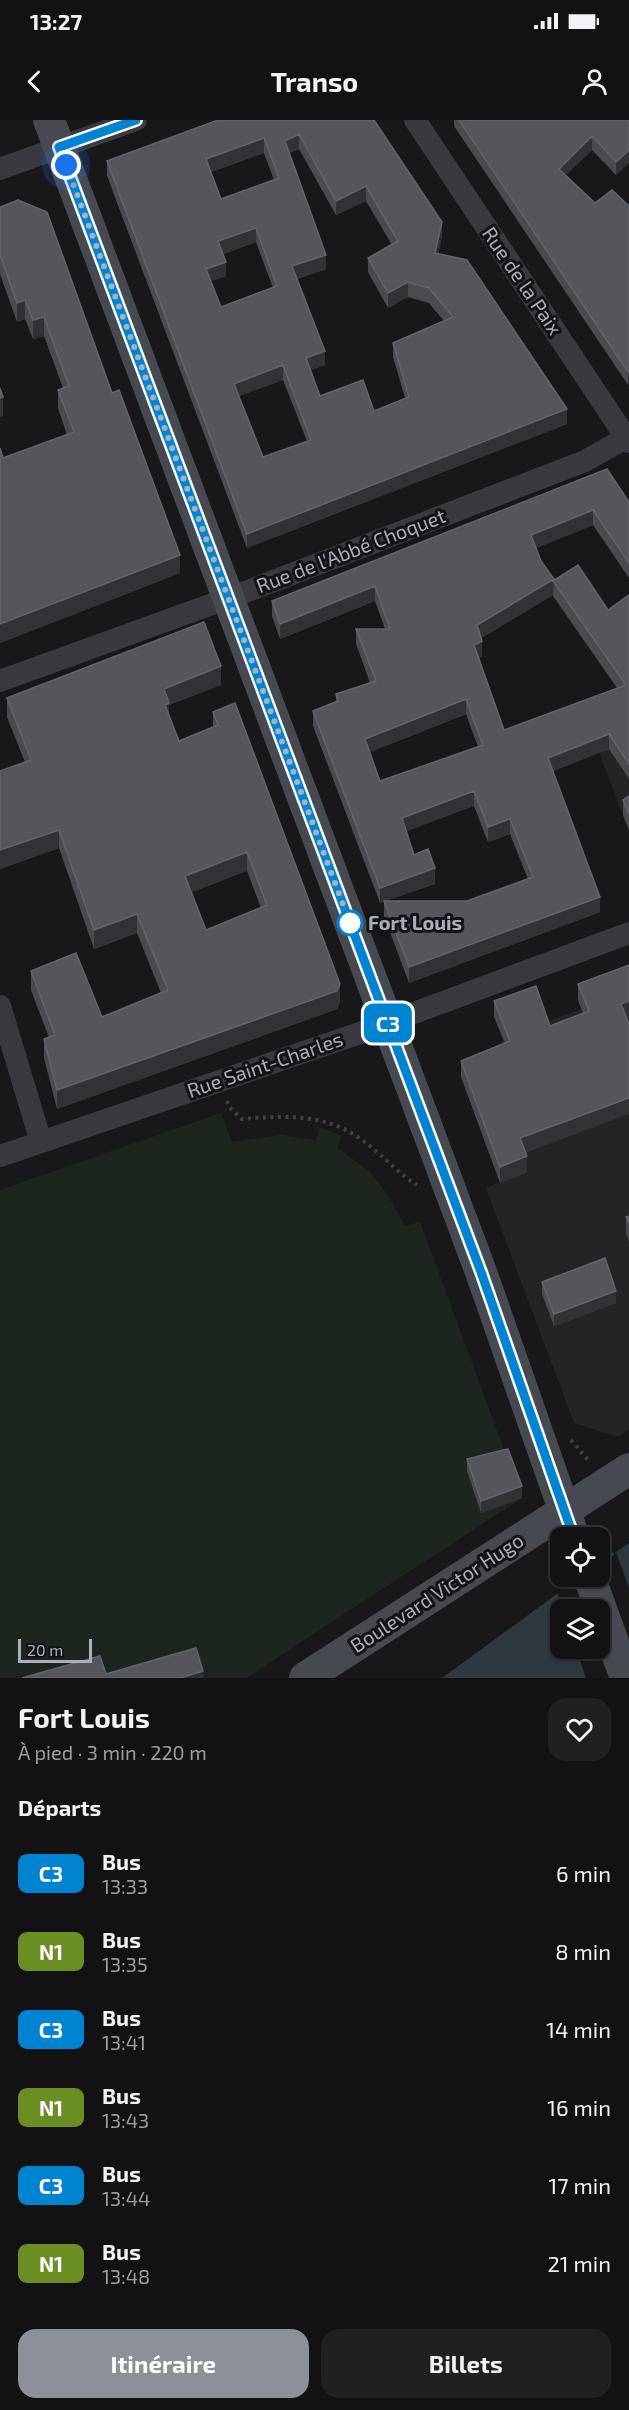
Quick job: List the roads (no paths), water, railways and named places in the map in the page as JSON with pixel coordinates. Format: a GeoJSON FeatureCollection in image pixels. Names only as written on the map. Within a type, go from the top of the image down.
{"type":"FeatureCollection","features":[{"type":"Feature","properties":{"kind":"street"},"geometry":{"type":"LineString","coordinates":[[0,170],[54,134],[136,120]]}},
{"type":"Feature","properties":{"kind":"street","name":"Rue de la Paix"},"geometry":{"type":"LineString","coordinates":[[415,120],[628,439]]}},
{"type":"Feature","properties":{"kind":"street"},"geometry":{"type":"LineString","coordinates":[[54,134],[388,1023],[570,1524]]}},
{"type":"Feature","properties":{"kind":"street","name":"Rue de l'Abbé Choquet"},"geometry":{"type":"LineString","coordinates":[[0,681],[228,598],[585,461],[628,439]]}},
{"type":"Feature","properties":{"kind":"street","name":"Rue Saint-Charles"},"geometry":{"type":"LineString","coordinates":[[0,1156],[388,1023],[629,933]]}},
{"type":"Feature","properties":{"kind":"street"},"geometry":{"type":"LineString","coordinates":[[0,1006],[41,1142]]}},
{"type":"Feature","properties":{"kind":"street","name":"Boulevard Victor Hugo"},"geometry":{"type":"LineString","coordinates":[[305,1678],[570,1524],[629,1469]]}},
{"type":"Feature","properties":{"kind":"street"},"geometry":{"type":"LineString","coordinates":[[593,1587],[626,1678]]}},
{"type":"Feature","properties":{"kind":"place","name":"Fort Louis"},"geometry":{"type":"Point","coordinates":[350,923]}}]}
